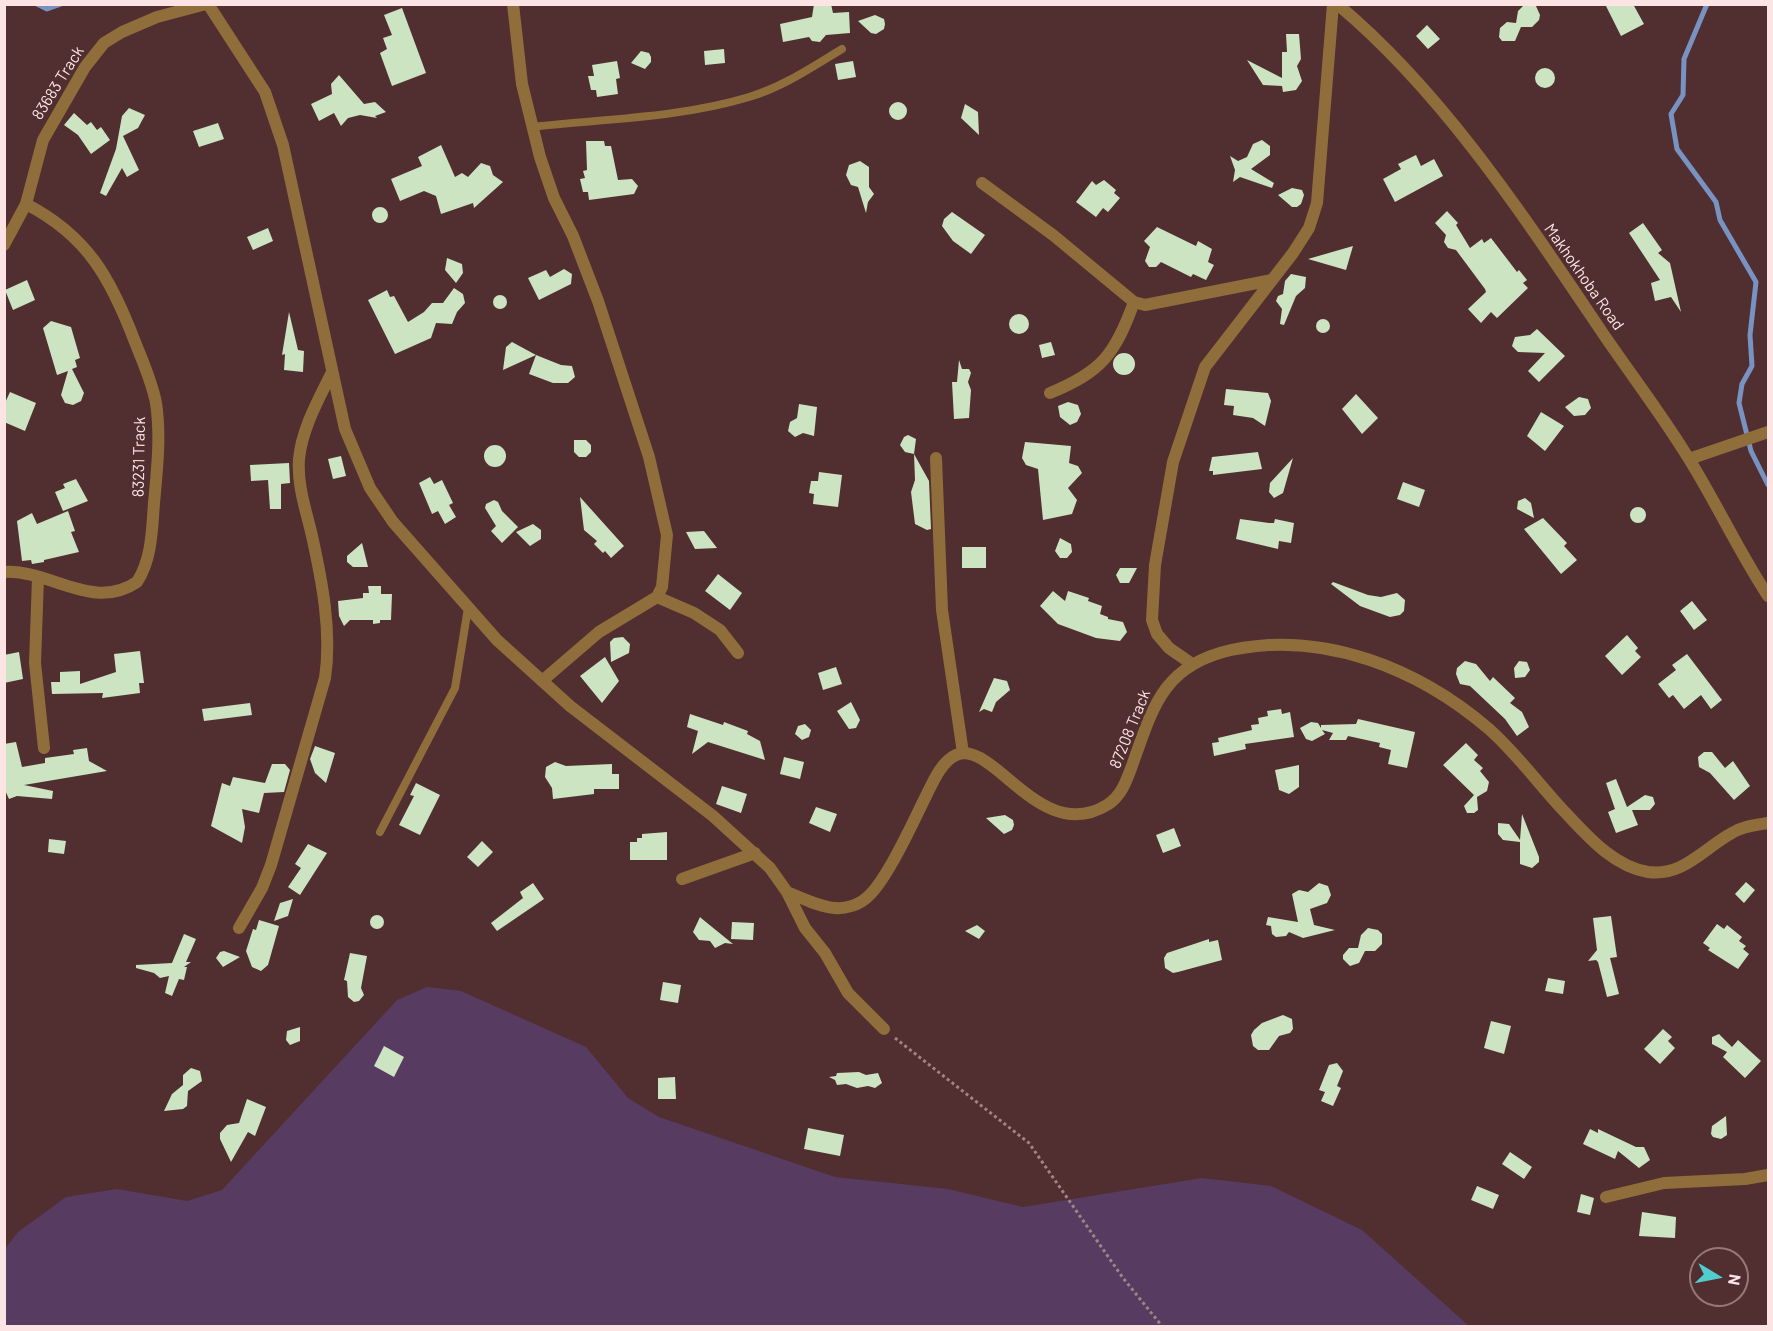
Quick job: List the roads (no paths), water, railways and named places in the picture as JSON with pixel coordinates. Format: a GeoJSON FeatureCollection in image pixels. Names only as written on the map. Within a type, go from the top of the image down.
{"type":"FeatureCollection","features":[{"type":"Feature","properties":{"kind":"street","name":"83683 Track"},"geometry":{"type":"LineString","coordinates":[[4,245],[26,204],[43,140],[85,67],[104,43],[122,32],[157,18],[207,4]]}},
{"type":"Feature","properties":{"kind":"street"},"geometry":{"type":"LineString","coordinates":[[207,4],[254,73],[274,116],[283,145],[345,429],[370,488],[393,522],[497,640],[542,681],[641,762],[681,790],[755,853],[787,892],[804,928],[825,953],[848,993],[884,1029]]}},
{"type":"Feature","properties":{"kind":"street"},"geometry":{"type":"LineString","coordinates":[[513,4],[522,84],[531,127],[554,198],[573,236],[598,301],[649,457],[667,535],[662,587],[657,597],[599,632],[542,681]]}},
{"type":"Feature","properties":{"kind":"street"},"geometry":{"type":"LineString","coordinates":[[1192,664],[1169,648],[1158,634],[1152,620],[1155,566],[1173,462],[1205,367],[1309,228],[1317,203],[1335,4]]}},
{"type":"Feature","properties":{"kind":"street","name":"Makhokhoba Road"},"geometry":{"type":"LineString","coordinates":[[1335,4],[1377,37],[1422,86],[1561,269],[1689,459],[1744,559],[1768,596]]}},
{"type":"Feature","properties":{"kind":"street"},"geometry":{"type":"LineString","coordinates":[[982,183],[1061,242],[1134,302],[1145,304],[1272,280]]}},
{"type":"Feature","properties":{"kind":"street","name":"83231 Track"},"geometry":{"type":"LineString","coordinates":[[4,572],[38,578],[80,591],[103,593],[122,590],[137,582],[150,548],[158,432],[152,387],[123,311],[96,260],[63,226],[26,204]]}},
{"type":"Feature","properties":{"kind":"street"},"geometry":{"type":"LineString","coordinates":[[1050,393],[1083,379],[1098,368],[1125,328],[1134,302]]}},
{"type":"Feature","properties":{"kind":"street"},"geometry":{"type":"LineString","coordinates":[[239,928],[262,888],[271,865],[325,678],[328,656],[327,633],[314,548],[300,486],[299,459],[312,414],[332,372]]}},
{"type":"Feature","properties":{"kind":"street"},"geometry":{"type":"LineString","coordinates":[[1689,459],[1768,432]]}},
{"type":"Feature","properties":{"kind":"street"},"geometry":{"type":"LineString","coordinates":[[787,892],[835,908],[856,905],[866,899],[881,879],[935,777],[948,760],[963,753],[942,610],[936,458]]}},
{"type":"Feature","properties":{"kind":"street"},"geometry":{"type":"LineString","coordinates":[[38,578],[35,663],[44,748]]}},
{"type":"Feature","properties":{"kind":"street"},"geometry":{"type":"LineString","coordinates":[[657,597],[694,613],[720,630],[738,653]]}},
{"type":"Feature","properties":{"kind":"street","name":"87208 Track"},"geometry":{"type":"LineString","coordinates":[[963,753],[983,759],[1032,799],[1063,813],[1086,815],[1109,804],[1117,797],[1169,681],[1192,664],[1230,651],[1293,646],[1334,650],[1384,664],[1448,697],[1491,731],[1598,846],[1633,869],[1657,873],[1685,866],[1733,832],[1768,823]]}},
{"type":"Feature","properties":{"kind":"street"},"geometry":{"type":"LineString","coordinates":[[682,879],[755,853]]}},
{"type":"Feature","properties":{"kind":"street"},"geometry":{"type":"LineString","coordinates":[[1606,1197],[1664,1183],[1745,1179],[1768,1175]]}},
{"type":"Feature","properties":{"kind":"lane"},"geometry":{"type":"LineString","coordinates":[[531,127],[685,111],[749,97],[786,83],[842,49]]}},
{"type":"Feature","properties":{"kind":"lane"},"geometry":{"type":"LineString","coordinates":[[380,832],[455,688],[468,608]]}},
{"type":"Feature","properties":{"kind":"waterway"},"geometry":{"type":"LineString","coordinates":[[37,4],[47,9],[61,4]]}},
{"type":"Feature","properties":{"kind":"waterway"},"geometry":{"type":"LineString","coordinates":[[1707,4],[1684,59],[1683,95],[1671,114],[1677,149],[1716,202],[1720,220],[1756,282],[1750,335],[1752,366],[1742,384],[1739,403],[1751,451],[1768,485]]}}]}
